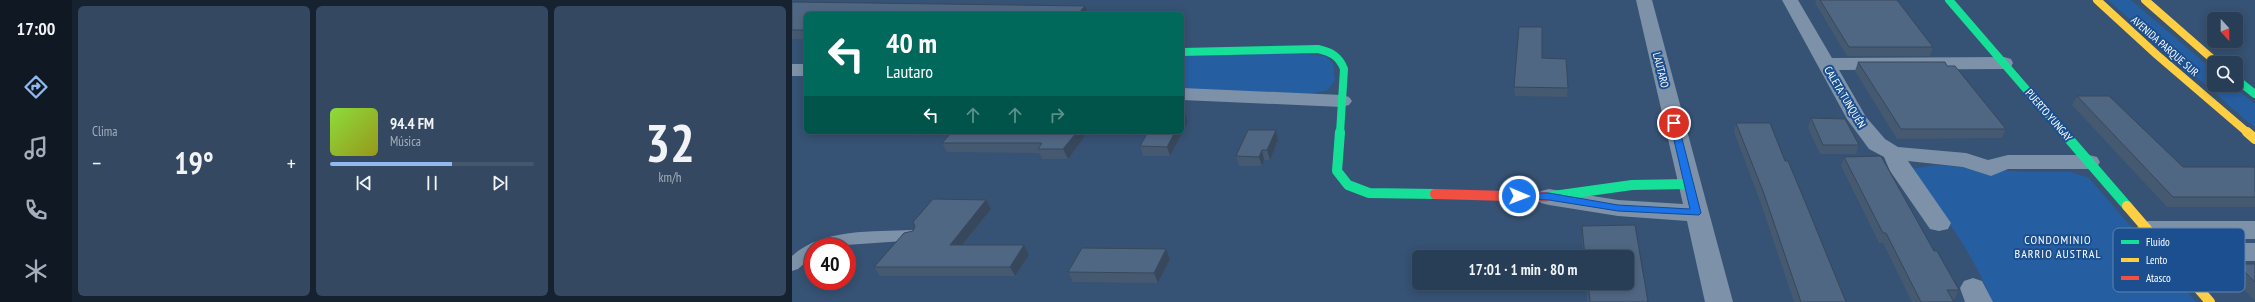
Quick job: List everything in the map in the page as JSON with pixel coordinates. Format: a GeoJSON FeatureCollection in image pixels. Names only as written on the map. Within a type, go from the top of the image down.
{"type":"FeatureCollection","features":[{"type":"Feature","properties":{"kind":"street","name":"LAUTARO"},"geometry":{"type":"LineString","coordinates":[[1644,0],[1719,302]]}},
{"type":"Feature","properties":{"kind":"street","name":"CALETA TUNQUÉN"},"geometry":{"type":"LineString","coordinates":[[1790,0],[1825,64],[1864,130],[1877,144],[1893,153]]}},
{"type":"Feature","properties":{"kind":"street","name":"PUERTO YUNGAY"},"geometry":{"type":"LineString","coordinates":[[1949,0],[2146,228]]}},
{"type":"Feature","properties":{"kind":"street","name":"AVENIDA PARQUE SUR"},"geometry":{"type":"LineString","coordinates":[[2097,0],[2157,55],[2255,139]]}},
{"type":"Feature","properties":{"kind":"street","name":"AVENIDA PARQUE SUR"},"geometry":{"type":"LineString","coordinates":[[2145,0],[2208,56]]}},
{"type":"Feature","properties":{"kind":"street"},"geometry":{"type":"LineString","coordinates":[[1184,52],[1296,49],[1326,50],[1333,53],[1342,62],[1344,69],[1337,171],[1348,185],[1358,190],[1381,195],[1549,196],[1632,185],[1689,184]]}},
{"type":"Feature","properties":{"kind":"street"},"geometry":{"type":"LineString","coordinates":[[1825,64],[2004,63]]}},
{"type":"Feature","properties":{"kind":"street"},"geometry":{"type":"LineString","coordinates":[[792,70],[804,70]]}},
{"type":"Feature","properties":{"kind":"street"},"geometry":{"type":"LineString","coordinates":[[2243,85],[2255,94]]}},
{"type":"Feature","properties":{"kind":"street"},"geometry":{"type":"LineString","coordinates":[[1184,94],[1342,100]]}},
{"type":"Feature","properties":{"kind":"street"},"geometry":{"type":"LineString","coordinates":[[1939,223],[1901,171],[1893,153],[1966,160],[1991,169],[1998,164],[2008,162],[2089,162]]}},
{"type":"Feature","properties":{"kind":"street"},"geometry":{"type":"LineString","coordinates":[[1549,196],[1618,208],[1696,213]]}},
{"type":"Feature","properties":{"kind":"street","name":"PUERTO YUNGAY"},"geometry":{"type":"LineString","coordinates":[[2201,292],[2210,302]]}},
{"type":"Feature","properties":{"kind":"lane"},"geometry":{"type":"LineString","coordinates":[[856,239],[912,236]]}},
{"type":"Feature","properties":{"kind":"lane"},"geometry":{"type":"LineString","coordinates":[[792,265],[804,254]]}},
{"type":"Feature","properties":{"kind":"shaded area"},"geometry":{"type":"Polygon","coordinates":[[[2108,0],[2131,0],[2207,65],[2207,86],[2108,0]]]}},
{"type":"Feature","properties":{"kind":"shaded area"},"geometry":{"type":"Polygon","coordinates":[[[1299,53],[1325,56],[1333,63],[1335,80],[1328,90],[1311,94],[1184,89],[1184,56],[1299,53]]]}},
{"type":"Feature","properties":{"kind":"shaded area"},"geometry":{"type":"Polygon","coordinates":[[[2214,92],[2240,92],[2255,104],[2255,128],[2214,92]]]}},
{"type":"Feature","properties":{"kind":"shaded area"},"geometry":{"type":"Polygon","coordinates":[[[1936,165],[2025,172],[2071,172],[2089,178],[2132,228],[2113,228],[2113,292],[2187,292],[2196,302],[1992,302],[1985,284],[1956,233],[1910,169],[1936,165]]]}},
{"type":"Feature","properties":{"kind":"building"},"geometry":{"type":"Polygon","coordinates":[[[1820,0],[1897,0],[1933,47],[1849,47],[1820,0]]]}},
{"type":"Feature","properties":{"kind":"building"},"geometry":{"type":"Polygon","coordinates":[[[792,2],[1085,6],[1080,12],[804,12],[804,30],[792,30],[792,2]]]}},
{"type":"Feature","properties":{"kind":"building"},"geometry":{"type":"Polygon","coordinates":[[[1519,27],[1542,27],[1542,58],[1566,59],[1568,88],[1514,87],[1519,27]]]}},
{"type":"Feature","properties":{"kind":"building"},"geometry":{"type":"Polygon","coordinates":[[[1858,62],[1945,62],[1947,66],[1955,66],[2006,129],[1901,129],[1858,62]]]}},
{"type":"Feature","properties":{"kind":"building"},"geometry":{"type":"Polygon","coordinates":[[[2077,96],[2109,96],[2183,167],[2255,167],[2255,197],[2173,197],[2077,96]]]}},
{"type":"Feature","properties":{"kind":"building"},"geometry":{"type":"Polygon","coordinates":[[[1811,118],[1845,119],[1859,145],[1823,145],[1811,118]]]}},
{"type":"Feature","properties":{"kind":"building"},"geometry":{"type":"Polygon","coordinates":[[[1736,123],[1770,123],[1785,161],[1788,161],[1846,302],[1801,302],[1763,191],[1736,123]]]}},
{"type":"Feature","properties":{"kind":"building"},"geometry":{"type":"Polygon","coordinates":[[[1248,130],[1276,130],[1267,150],[1262,150],[1259,157],[1236,156],[1248,130]]]}},
{"type":"Feature","properties":{"kind":"building"},"geometry":{"type":"Polygon","coordinates":[[[950,134],[1075,134],[1063,149],[1038,149],[1042,143],[942,143],[950,134]]]}},
{"type":"Feature","properties":{"kind":"building"},"geometry":{"type":"Polygon","coordinates":[[[1147,134],[1174,134],[1167,147],[1140,146],[1147,134]]]}},
{"type":"Feature","properties":{"kind":"building"},"geometry":{"type":"Polygon","coordinates":[[[1881,156],[1934,251],[1937,251],[1959,290],[1947,290],[1954,302],[1921,302],[1886,233],[1883,233],[1844,157],[1881,156]]]}},
{"type":"Feature","properties":{"kind":"building"},"geometry":{"type":"Polygon","coordinates":[[[933,199],[986,200],[950,245],[1024,245],[1010,267],[874,267],[904,233],[913,231],[915,226],[913,222],[933,199]]]}},
{"type":"Feature","properties":{"kind":"building"},"geometry":{"type":"Polygon","coordinates":[[[1635,225],[1648,302],[1590,302],[1589,290],[1634,290],[1634,250],[1584,250],[1582,226],[1635,225]]]}},
{"type":"Feature","properties":{"kind":"building"},"geometry":{"type":"Polygon","coordinates":[[[1082,248],[1166,249],[1154,273],[1068,272],[1082,248]]]}},
{"type":"Feature","properties":{"kind":"building"},"geometry":{"type":"Polygon","coordinates":[[[2245,264],[2255,264],[2255,282],[2245,272],[2245,264]]]}},
{"type":"Feature","properties":{"kind":"traffic: fast"},"geometry":{"type":"LineString","coordinates":[[1949,0],[2127,206]]}},
{"type":"Feature","properties":{"kind":"traffic: fast"},"geometry":{"type":"LineString","coordinates":[[1184,52],[1318,49],[1327,51],[1340,60],[1344,69],[1337,171],[1348,185],[1369,193],[1435,194]]}},
{"type":"Feature","properties":{"kind":"traffic: fast"},"geometry":{"type":"LineString","coordinates":[[2243,85],[2255,94]]}},
{"type":"Feature","properties":{"kind":"traffic: fast"},"geometry":{"type":"LineString","coordinates":[[1546,197],[1632,185],[1689,184]]}},
{"type":"Feature","properties":{"kind":"traffic: slow"},"geometry":{"type":"LineString","coordinates":[[2097,0],[2157,55],[2255,139]]}},
{"type":"Feature","properties":{"kind":"traffic: slow"},"geometry":{"type":"LineString","coordinates":[[2145,0],[2209,56]]}},
{"type":"Feature","properties":{"kind":"traffic: slow"},"geometry":{"type":"LineString","coordinates":[[2127,206],[2146,228]]}},
{"type":"Feature","properties":{"kind":"traffic: slow"},"geometry":{"type":"LineString","coordinates":[[2201,292],[2210,302]]}},
{"type":"Feature","properties":{"kind":"traffic: jam"},"geometry":{"type":"LineString","coordinates":[[1435,194],[1546,197]]}},
{"type":"Feature","properties":{"kind":"district","name":"CONDOMINIO BARRIO AUSTRAL"},"geometry":{"type":"Point","coordinates":[2058,247]}},
{"type":"Feature","properties":{"kind":"route"},"geometry":{"type":"LineString","coordinates":[[1519,196],[1549,196],[1618,208],[1696,213],[1674,123]]}}]}
